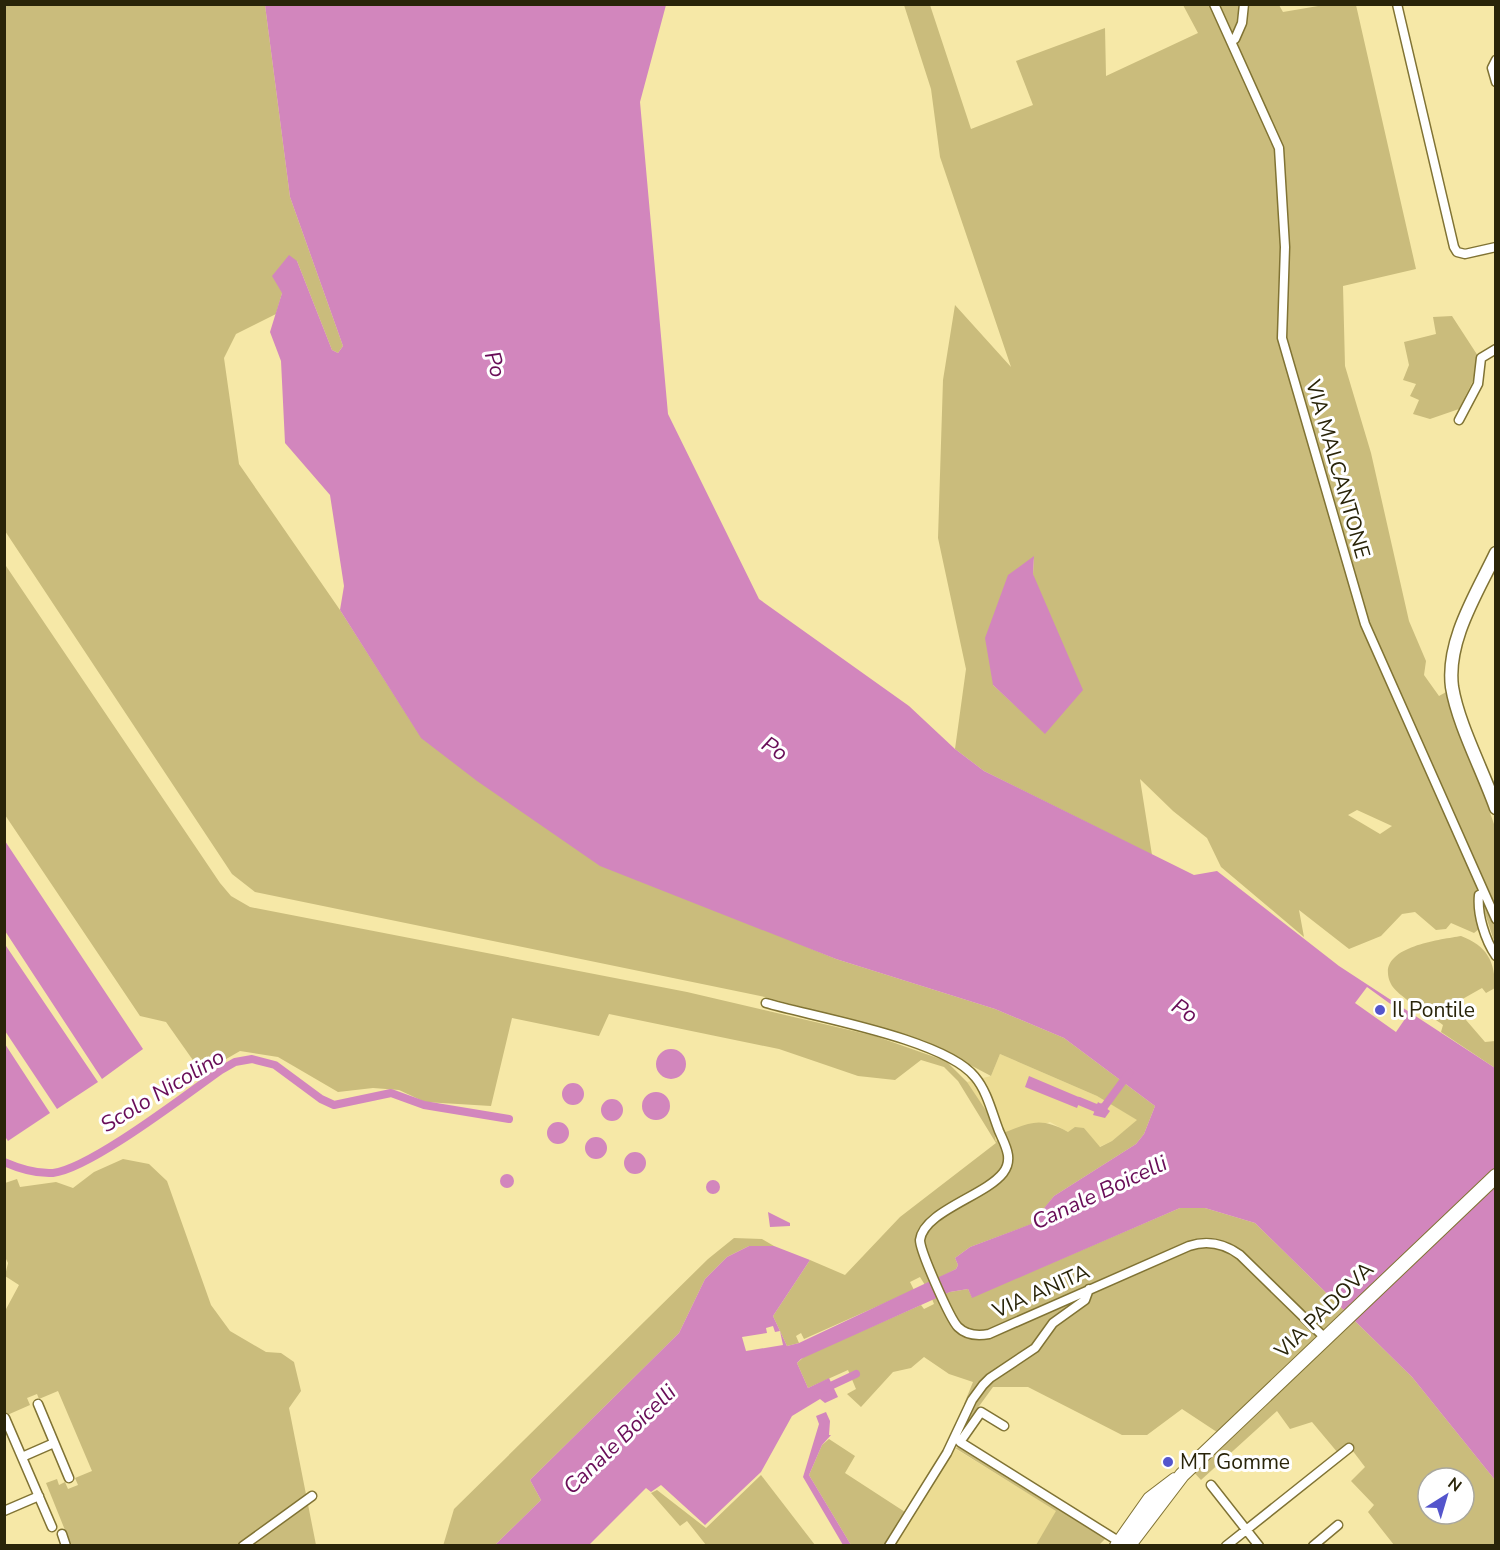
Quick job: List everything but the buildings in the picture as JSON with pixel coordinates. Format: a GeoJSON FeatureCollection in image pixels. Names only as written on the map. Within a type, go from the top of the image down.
{"type":"FeatureCollection","features":[{"type":"Feature","properties":{"kind":"main road","name":"VIA PADOVA"},"geometry":{"type":"LineString","coordinates":[[1118,1544],[1182,1475],[1496,1176]]}},
{"type":"Feature","properties":{"kind":"main road","name":"VIA PADOVA"},"geometry":{"type":"LineString","coordinates":[[1118,1544],[1128,1528],[1161,1488],[1182,1475]]}},
{"type":"Feature","properties":{"kind":"street","name":"VIA MALCANTONE"},"geometry":{"type":"LineString","coordinates":[[1214,4],[1279,148],[1285,247],[1282,338],[1305,424],[1365,624],[1496,919]]}},
{"type":"Feature","properties":{"kind":"street"},"geometry":{"type":"LineString","coordinates":[[1231,40],[1234,39],[1242,23],[1244,4]]}},
{"type":"Feature","properties":{"kind":"street"},"geometry":{"type":"LineString","coordinates":[[1397,4],[1455,250],[1465,254],[1496,247]]}},
{"type":"Feature","properties":{"kind":"street"},"geometry":{"type":"LineString","coordinates":[[1496,60],[1492,68],[1496,82]]}},
{"type":"Feature","properties":{"kind":"street"},"geometry":{"type":"LineString","coordinates":[[1459,420],[1478,384],[1481,358],[1496,349]]}},
{"type":"Feature","properties":{"kind":"street"},"geometry":{"type":"LineString","coordinates":[[1495,557],[1467,614],[1454,657],[1452,674],[1459,710],[1496,808]]}},
{"type":"Feature","properties":{"kind":"street","name":"VIA MALCANTONE"},"geometry":{"type":"LineString","coordinates":[[1484,893],[1479,895],[1479,908],[1486,936],[1496,956]]}},
{"type":"Feature","properties":{"kind":"street","name":"VIA ANITA"},"geometry":{"type":"LineString","coordinates":[[766,1002],[919,1044],[966,1068],[981,1085],[1009,1159],[1004,1172],[998,1179],[923,1228],[920,1244],[944,1302],[960,1329],[981,1335],[1015,1323],[1189,1246],[1218,1244],[1240,1255],[1325,1338]]}},
{"type":"Feature","properties":{"kind":"street"},"geometry":{"type":"LineString","coordinates":[[956,1440],[972,1400],[990,1378],[1035,1348],[1053,1323],[1085,1300],[1089,1289]]}},
{"type":"Feature","properties":{"kind":"street"},"geometry":{"type":"LineString","coordinates":[[38,1404],[69,1478]]}},
{"type":"Feature","properties":{"kind":"street"},"geometry":{"type":"LineString","coordinates":[[889,1545],[947,1453],[981,1412],[1004,1426]]}},
{"type":"Feature","properties":{"kind":"street"},"geometry":{"type":"LineString","coordinates":[[5,1418],[52,1527]]}},
{"type":"Feature","properties":{"kind":"street"},"geometry":{"type":"LineString","coordinates":[[956,1440],[1118,1544]]}},
{"type":"Feature","properties":{"kind":"street"},"geometry":{"type":"LineString","coordinates":[[22,1457],[54,1443]]}},
{"type":"Feature","properties":{"kind":"street"},"geometry":{"type":"LineString","coordinates":[[1226,1545],[1349,1448]]}},
{"type":"Feature","properties":{"kind":"street"},"geometry":{"type":"LineString","coordinates":[[1211,1485],[1259,1545]]}},
{"type":"Feature","properties":{"kind":"street"},"geometry":{"type":"LineString","coordinates":[[4,1511],[39,1496]]}},
{"type":"Feature","properties":{"kind":"street"},"geometry":{"type":"LineString","coordinates":[[243,1545],[312,1496]]}},
{"type":"Feature","properties":{"kind":"street"},"geometry":{"type":"LineString","coordinates":[[1313,1545],[1338,1525]]}},
{"type":"Feature","properties":{"kind":"street"},"geometry":{"type":"LineString","coordinates":[[62,1534],[66,1545]]}},
{"type":"Feature","properties":{"kind":"shaded area"},"geometry":{"type":"Polygon","coordinates":[[[4,5],[265,5],[290,197],[343,346],[338,353],[332,350],[297,261],[282,293],[276,314],[236,334],[224,358],[239,464],[340,610],[421,737],[778,935],[836,959],[995,1009],[1064,1038],[1155,1106],[1144,1134],[1136,1144],[1054,1196],[1032,1224],[970,1247],[955,1258],[958,1265],[956,1269],[925,1285],[920,1277],[910,1282],[914,1290],[804,1339],[801,1333],[796,1336],[799,1343],[787,1346],[773,1316],[810,1260],[845,1275],[900,1217],[996,1143],[958,1081],[944,1067],[921,1060],[895,1080],[858,1076],[779,1049],[609,1014],[599,1036],[512,1018],[491,1106],[425,1102],[399,1090],[373,1088],[338,1092],[278,1057],[240,1051],[202,1073],[166,1022],[140,1016],[5,815],[4,563],[220,883],[231,896],[250,907],[687,992],[875,1036],[946,1061],[967,1082],[991,1118],[996,1142],[1000,1134],[1027,1124],[1042,1123],[1068,1132],[1075,1127],[1084,1128],[1100,1147],[1112,1141],[1137,1120],[1097,1096],[1000,1054],[991,1076],[923,1040],[765,997],[255,892],[232,874],[5,531],[4,5]]]}},
{"type":"Feature","properties":{"kind":"shaded area"},"geometry":{"type":"Polygon","coordinates":[[[904,5],[930,5],[971,129],[1033,105],[1016,61],[1105,28],[1106,76],[1198,33],[1183,5],[1279,5],[1283,12],[1324,5],[1356,5],[1416,269],[1343,286],[1345,366],[1371,453],[1409,621],[1426,661],[1424,675],[1439,696],[1448,691],[1495,827],[1495,944],[1478,892],[1479,929],[1474,933],[1451,923],[1446,929],[1436,930],[1415,912],[1402,914],[1381,936],[1349,949],[1299,910],[1304,937],[1221,867],[1207,838],[1173,811],[1140,779],[1152,855],[984,771],[955,749],[966,669],[938,538],[943,380],[955,305],[1011,367],[940,157],[931,89],[904,5]],[[1034,557],[993,685],[1045,733],[1033,574],[1034,557]],[[1357,810],[1348,815],[1380,834],[1392,826],[1357,810]]]}},
{"type":"Feature","properties":{"kind":"shaded area"},"geometry":{"type":"Polygon","coordinates":[[[1452,316],[1478,356],[1474,379],[1459,409],[1430,419],[1413,414],[1419,400],[1410,396],[1416,384],[1403,380],[1409,365],[1404,342],[1436,334],[1433,317],[1452,316]]]}},
{"type":"Feature","properties":{"kind":"shaded area"},"geometry":{"type":"Polygon","coordinates":[[[1461,936],[1483,950],[1491,962],[1495,988],[1486,993],[1482,988],[1459,1001],[1466,1020],[1485,1042],[1495,1041],[1495,1068],[1441,1032],[1443,1025],[1406,999],[1391,984],[1388,971],[1391,961],[1399,954],[1424,943],[1461,936]]]}},
{"type":"Feature","properties":{"kind":"shaded area"},"geometry":{"type":"Polygon","coordinates":[[[1000,1054],[1097,1096],[1138,1120],[1112,1141],[1099,1147],[1084,1128],[1068,1132],[1050,1122],[997,1143],[967,1082],[991,1076],[1000,1054]]]}},
{"type":"Feature","properties":{"kind":"shaded area"},"geometry":{"type":"Polygon","coordinates":[[[123,1159],[149,1164],[167,1181],[211,1305],[230,1331],[266,1352],[281,1353],[294,1362],[301,1391],[289,1408],[316,1545],[71,1545],[46,1483],[57,1479],[59,1485],[65,1482],[68,1489],[78,1485],[75,1478],[92,1471],[58,1391],[39,1399],[37,1394],[27,1398],[30,1405],[5,1416],[5,1311],[19,1285],[5,1276],[8,1263],[4,1255],[5,1183],[17,1179],[20,1187],[56,1182],[73,1188],[94,1172],[123,1159]]]}},
{"type":"Feature","properties":{"kind":"shaded area"},"geometry":{"type":"Polygon","coordinates":[[[1180,1208],[1205,1208],[1255,1223],[1412,1377],[1495,1480],[1495,1545],[1394,1545],[1368,1512],[1374,1505],[1351,1481],[1365,1467],[1349,1446],[1338,1453],[1312,1422],[1290,1429],[1277,1411],[1201,1480],[1189,1467],[1229,1440],[1182,1409],[1147,1435],[1122,1435],[1028,1387],[993,1387],[961,1431],[971,1408],[964,1404],[973,1382],[949,1374],[924,1357],[911,1368],[893,1372],[861,1407],[847,1394],[856,1389],[848,1370],[808,1388],[797,1363],[805,1356],[921,1305],[924,1309],[934,1304],[932,1299],[950,1292],[968,1289],[972,1297],[1180,1208]]]}},
{"type":"Feature","properties":{"kind":"shaded area"},"geometry":{"type":"Polygon","coordinates":[[[734,1238],[762,1239],[774,1246],[749,1246],[727,1257],[705,1279],[679,1333],[530,1480],[541,1500],[495,1545],[443,1546],[454,1509],[708,1259],[734,1238]]]}},
{"type":"Feature","properties":{"kind":"shaded area"},"geometry":{"type":"Polygon","coordinates":[[[829,1439],[855,1456],[845,1473],[905,1512],[885,1545],[851,1545],[809,1475],[822,1445],[829,1439]]]}},
{"type":"Feature","properties":{"kind":"shaded area"},"geometry":{"type":"Polygon","coordinates":[[[963,1446],[1107,1537],[1099,1545],[1036,1545],[1056,1511],[955,1448],[963,1446]]]}},
{"type":"Feature","properties":{"kind":"shaded area"},"geometry":{"type":"Polygon","coordinates":[[[954,1448],[1057,1511],[1036,1545],[894,1546],[954,1448]]]}},
{"type":"Feature","properties":{"kind":"shaded area"},"geometry":{"type":"Polygon","coordinates":[[[761,1475],[815,1545],[706,1545],[687,1521],[680,1526],[651,1493],[657,1490],[706,1528],[761,1475]]]}},
{"type":"Feature","properties":{"kind":"water"},"geometry":{"type":"Polygon","coordinates":[[[265,5],[666,5],[640,102],[668,414],[759,599],[909,706],[955,749],[984,771],[1194,875],[1217,871],[1339,966],[1495,1068],[1495,1480],[1412,1377],[1255,1223],[1205,1208],[1180,1208],[972,1298],[968,1289],[950,1292],[801,1359],[797,1363],[808,1388],[829,1378],[838,1397],[825,1403],[820,1399],[792,1416],[761,1472],[705,1525],[661,1485],[651,1492],[646,1488],[589,1545],[495,1545],[541,1500],[530,1480],[679,1333],[705,1279],[727,1257],[749,1246],[774,1246],[810,1260],[773,1316],[787,1346],[799,1343],[956,1269],[958,1265],[955,1258],[970,1247],[1031,1224],[1054,1196],[1136,1144],[1144,1134],[1155,1106],[1064,1038],[995,1009],[836,959],[600,866],[477,781],[421,738],[340,610],[344,586],[330,495],[285,443],[281,361],[270,332],[282,293],[272,276],[289,255],[297,261],[332,350],[338,353],[343,346],[290,197],[265,5]]]}},
{"type":"Feature","properties":{"kind":"water"},"geometry":{"type":"Polygon","coordinates":[[[1034,556],[1033,574],[1083,690],[1045,734],[993,685],[985,638],[1008,575],[1034,556]]]}},
{"type":"Feature","properties":{"kind":"water"},"geometry":{"type":"Polygon","coordinates":[[[5,841],[143,1049],[102,1079],[5,931],[5,841]]]}},
{"type":"Feature","properties":{"kind":"water"},"geometry":{"type":"Polygon","coordinates":[[[4,943],[98,1082],[57,1109],[5,1031],[4,943]]]}},
{"type":"Feature","properties":{"kind":"water"},"geometry":{"type":"Polygon","coordinates":[[[5,1044],[50,1113],[8,1141],[4,1135],[5,1044]]]}},
{"type":"Feature","properties":{"kind":"water"},"geometry":{"type":"Polygon","coordinates":[[[671,1049],[682,1053],[686,1064],[682,1075],[671,1079],[660,1075],[656,1064],[660,1053],[671,1049]]]}},
{"type":"Feature","properties":{"kind":"water"},"geometry":{"type":"Polygon","coordinates":[[[1029,1076],[1081,1098],[1077,1108],[1025,1087],[1029,1076]]]}},
{"type":"Feature","properties":{"kind":"water"},"geometry":{"type":"Polygon","coordinates":[[[573,1083],[581,1086],[584,1094],[581,1102],[573,1105],[565,1102],[562,1094],[565,1086],[573,1083]]]}},
{"type":"Feature","properties":{"kind":"water"},"geometry":{"type":"Polygon","coordinates":[[[656,1092],[666,1096],[670,1106],[666,1116],[656,1120],[646,1116],[642,1106],[646,1096],[656,1092]]]}},
{"type":"Feature","properties":{"kind":"water"},"geometry":{"type":"Polygon","coordinates":[[[608,1099],[616,1099],[623,1106],[623,1114],[616,1121],[608,1121],[601,1114],[601,1106],[608,1099]]]}},
{"type":"Feature","properties":{"kind":"water"},"geometry":{"type":"Polygon","coordinates":[[[1098,1102],[1110,1111],[1105,1118],[1093,1115],[1098,1102]]]}},
{"type":"Feature","properties":{"kind":"water"},"geometry":{"type":"Polygon","coordinates":[[[558,1122],[566,1125],[569,1133],[566,1141],[558,1144],[550,1141],[547,1133],[550,1125],[558,1122]]]}},
{"type":"Feature","properties":{"kind":"water"},"geometry":{"type":"Polygon","coordinates":[[[596,1137],[604,1140],[607,1148],[604,1156],[596,1159],[588,1156],[585,1148],[588,1140],[596,1137]]]}},
{"type":"Feature","properties":{"kind":"water"},"geometry":{"type":"Polygon","coordinates":[[[635,1152],[643,1155],[646,1163],[643,1171],[635,1174],[627,1171],[624,1163],[627,1155],[635,1152]]]}},
{"type":"Feature","properties":{"kind":"water"},"geometry":{"type":"Polygon","coordinates":[[[507,1174],[512,1176],[514,1181],[512,1186],[507,1188],[502,1186],[500,1181],[502,1176],[507,1174]]]}},
{"type":"Feature","properties":{"kind":"water"},"geometry":{"type":"Polygon","coordinates":[[[713,1180],[718,1182],[720,1187],[718,1192],[713,1194],[708,1192],[706,1187],[708,1182],[713,1180]]]}},
{"type":"Feature","properties":{"kind":"water"},"geometry":{"type":"Polygon","coordinates":[[[768,1212],[790,1223],[790,1226],[770,1227],[768,1212]]]}},
{"type":"Feature","properties":{"kind":"water"},"geometry":{"type":"Polygon","coordinates":[[[826,1412],[830,1421],[829,1435],[831,1435],[822,1445],[809,1475],[851,1545],[843,1545],[803,1477],[819,1424],[816,1416],[826,1412]]]}},
{"type":"Feature","properties":{"kind":"pier"},"geometry":{"type":"Polygon","coordinates":[[[1367,987],[1407,1016],[1396,1032],[1355,1003],[1367,987]]]}},
{"type":"Feature","properties":{"kind":"pier"},"geometry":{"type":"Polygon","coordinates":[[[773,1326],[775,1332],[780,1331],[783,1345],[746,1351],[742,1337],[767,1333],[766,1328],[773,1326]]]}},
{"type":"Feature","properties":{"kind":"waterway","name":"Scolo Nicolino"},"geometry":{"type":"LineString","coordinates":[[4,1162],[40,1173],[53,1173],[69,1168],[90,1159],[138,1129],[221,1070],[235,1062],[252,1059],[275,1065],[321,1099],[334,1105],[391,1093],[424,1105],[509,1119]]}},
{"type":"Feature","properties":{"kind":"waterway"},"geometry":{"type":"LineString","coordinates":[[1079,1101],[1096,1108],[1104,1107],[1129,1073]]}},
{"type":"Feature","properties":{"kind":"waterway"},"geometry":{"type":"LineString","coordinates":[[824,1389],[856,1374]]}},
{"type":"Feature","properties":{"kind":"place","name":"Il Pontile"},"geometry":{"type":"Point","coordinates":[1380,1010]}},
{"type":"Feature","properties":{"kind":"place","name":"MT Gomme"},"geometry":{"type":"Point","coordinates":[1168,1462]}},
{"type":"Feature","properties":{"kind":"water label","name":"Po"},"geometry":{"type":"Point","coordinates":[496,364]}},
{"type":"Feature","properties":{"kind":"water label","name":"Po"},"geometry":{"type":"Point","coordinates":[775,748]}},
{"type":"Feature","properties":{"kind":"water label","name":"Po"},"geometry":{"type":"Point","coordinates":[1185,1010]}},
{"type":"Feature","properties":{"kind":"water label","name":"Canale Boicelli"},"geometry":{"type":"Point","coordinates":[1099,1192]}},
{"type":"Feature","properties":{"kind":"water label","name":"Canale Boicelli"},"geometry":{"type":"Point","coordinates":[619,1439]}}]}
